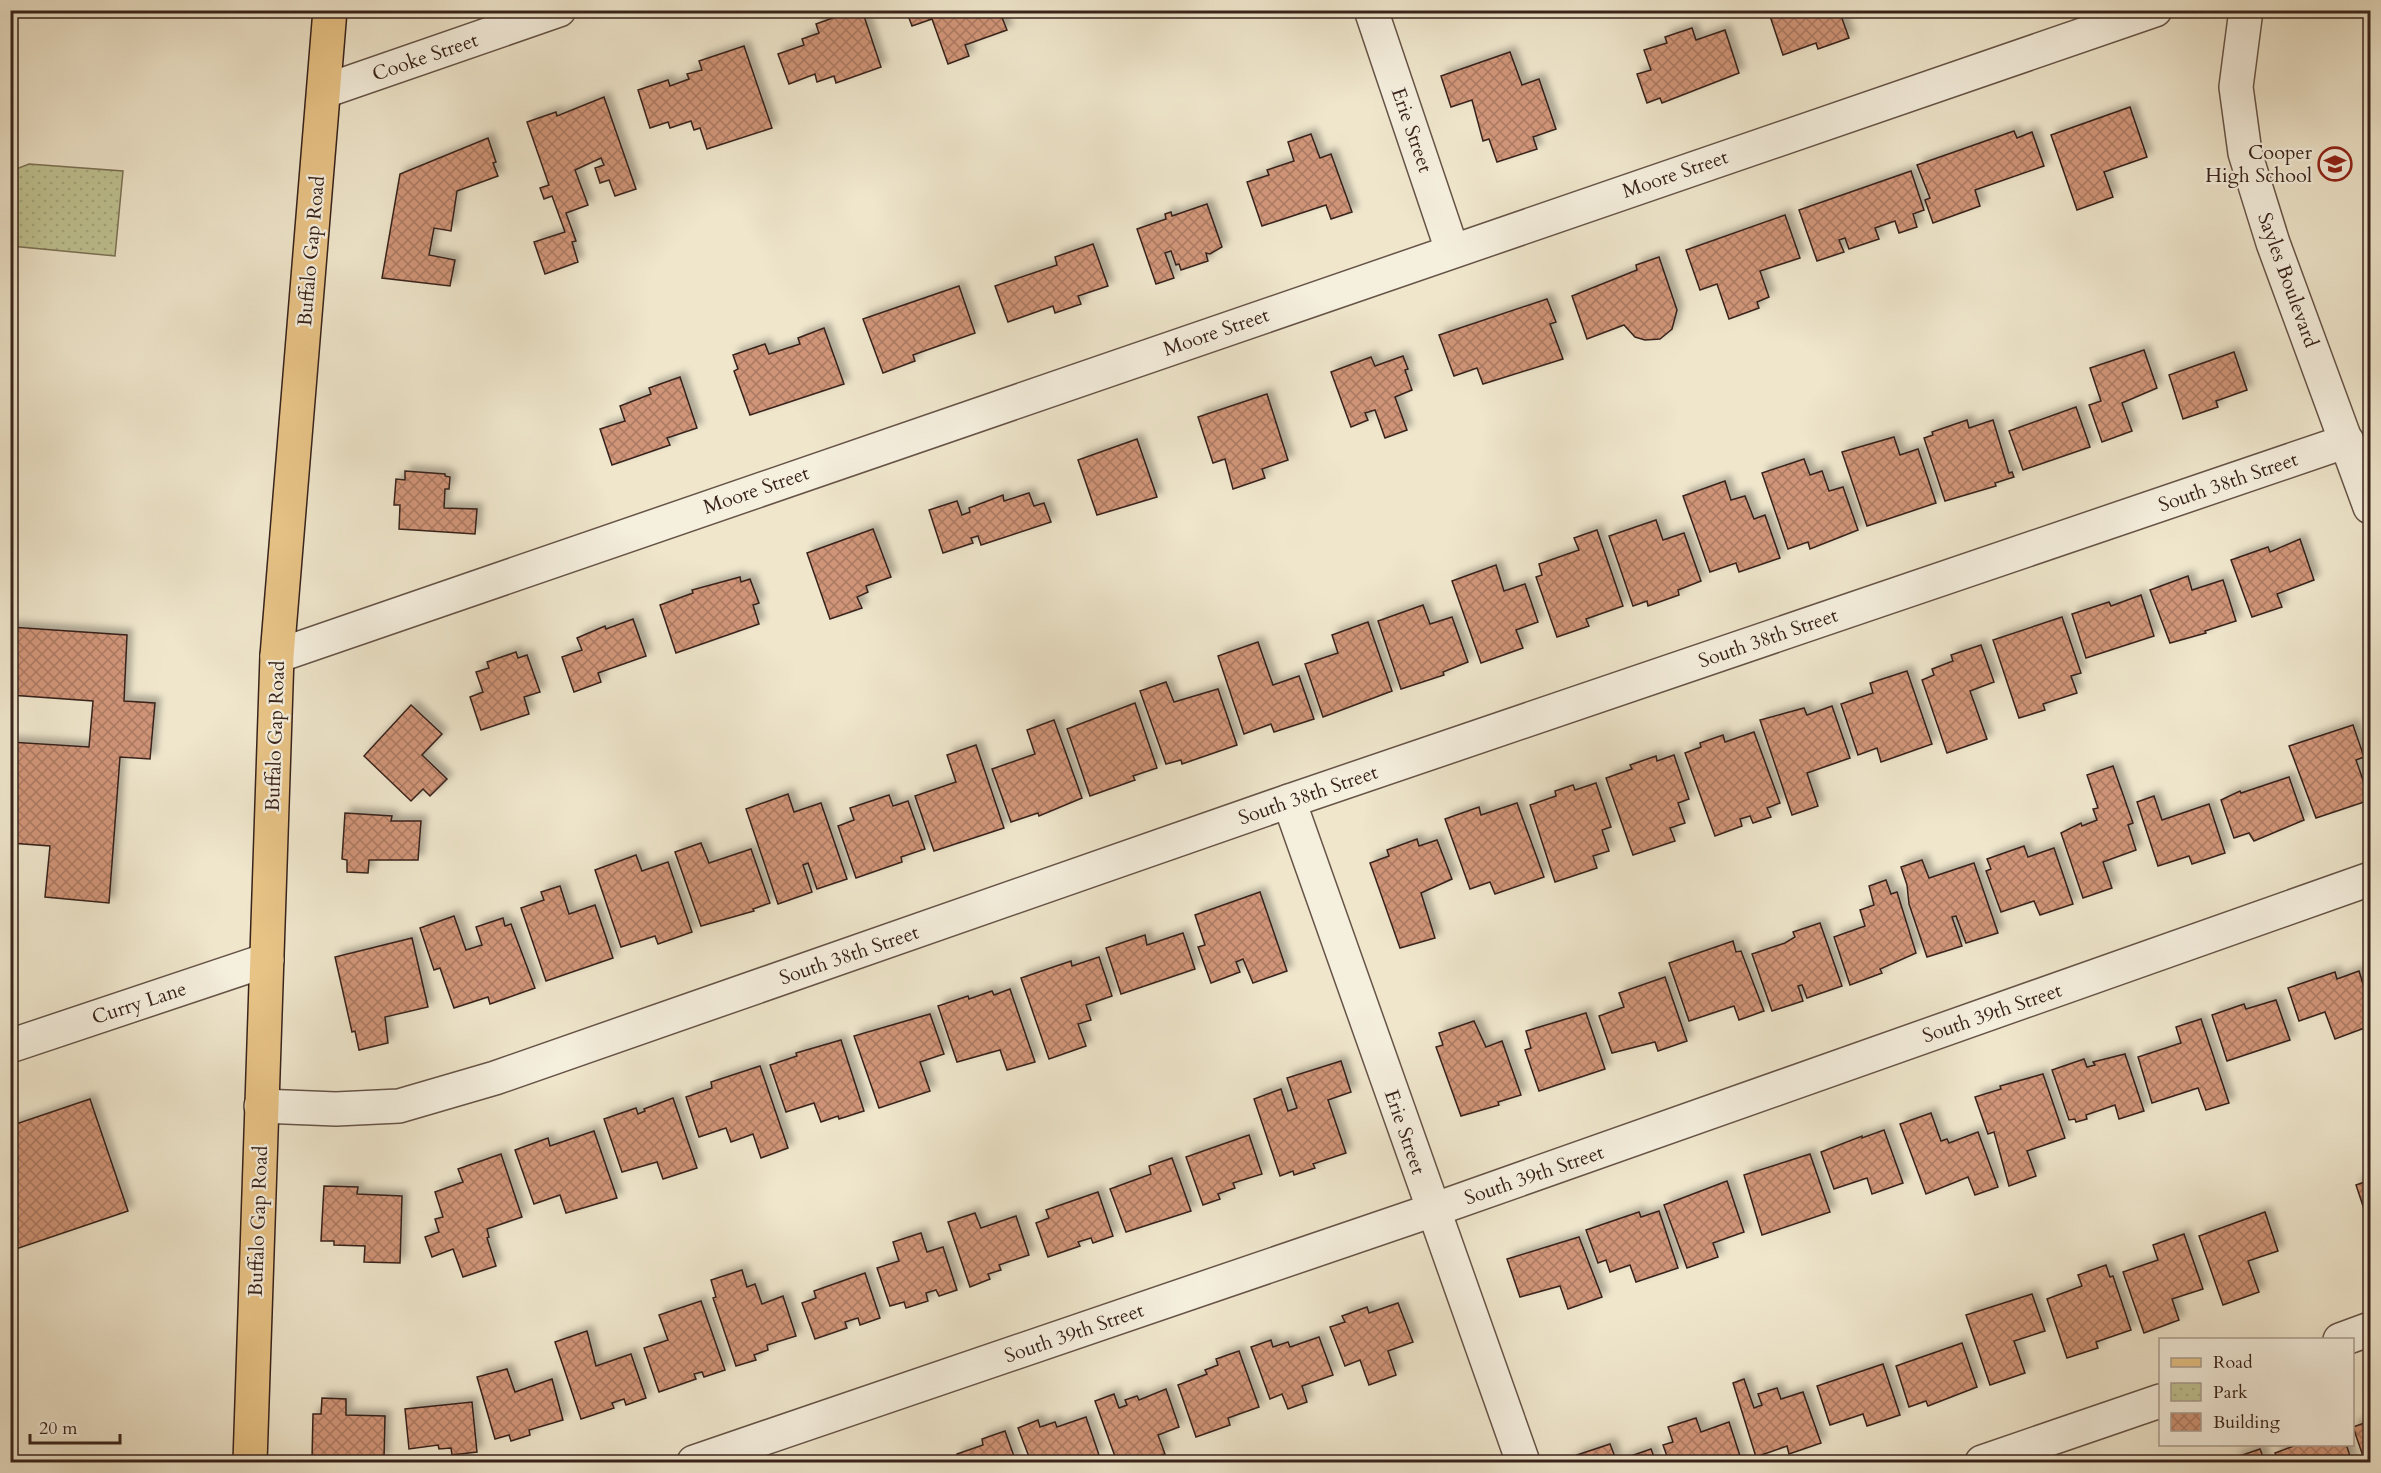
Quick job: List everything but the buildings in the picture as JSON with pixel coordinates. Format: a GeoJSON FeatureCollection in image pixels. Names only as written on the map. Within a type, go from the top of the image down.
{"type":"FeatureCollection","features":[{"type":"Feature","properties":{"kind":"main road","name":"Buffalo Gap Road"},"geometry":{"type":"LineString","coordinates":[[250,1462],[277,656],[330,10]]}},
{"type":"Feature","properties":{"kind":"street","name":"Cooke Street"},"geometry":{"type":"LineString","coordinates":[[325,91],[559,10]]}},
{"type":"Feature","properties":{"kind":"street","name":"Erie Street"},"geometry":{"type":"LineString","coordinates":[[1371,10],[1452,250]]}},
{"type":"Feature","properties":{"kind":"street","name":"Moore Street"},"geometry":{"type":"LineString","coordinates":[[277,656],[2155,10]]}},
{"type":"Feature","properties":{"kind":"street","name":"Sayles Boulevard"},"geometry":{"type":"LineString","coordinates":[[2242,11],[2236,87],[2245,153],[2273,243],[2348,441],[2370,507]]}},
{"type":"Feature","properties":{"kind":"street","name":"South 38th Street"},"geometry":{"type":"LineString","coordinates":[[261,1106],[336,1108],[399,1106],[495,1078],[1289,801],[2348,441]]}},
{"type":"Feature","properties":{"kind":"street","name":"Erie Street"},"geometry":{"type":"LineString","coordinates":[[1289,801],[1523,1462]]}},
{"type":"Feature","properties":{"kind":"street","name":"South 39th Street"},"geometry":{"type":"LineString","coordinates":[[694,1462],[1433,1210],[2370,879]]}},
{"type":"Feature","properties":{"kind":"street","name":"Curry Lane"},"geometry":{"type":"LineString","coordinates":[[10,1046],[267,960]]}},
{"type":"Feature","properties":{"kind":"street"},"geometry":{"type":"LineString","coordinates":[[2345,1338],[2370,1329]]}},
{"type":"Feature","properties":{"kind":"street"},"geometry":{"type":"LineString","coordinates":[[1982,1462],[2159,1401]]}},
{"type":"Feature","properties":{"kind":"green space"},"geometry":{"type":"Polygon","coordinates":[[[29,164],[123,171],[115,256],[11,246],[11,178],[16,169],[29,164]]]}},
{"type":"Feature","properties":{"kind":"place","name":"Cooper High School"},"geometry":{"type":"Point","coordinates":[2335,164]}}]}
